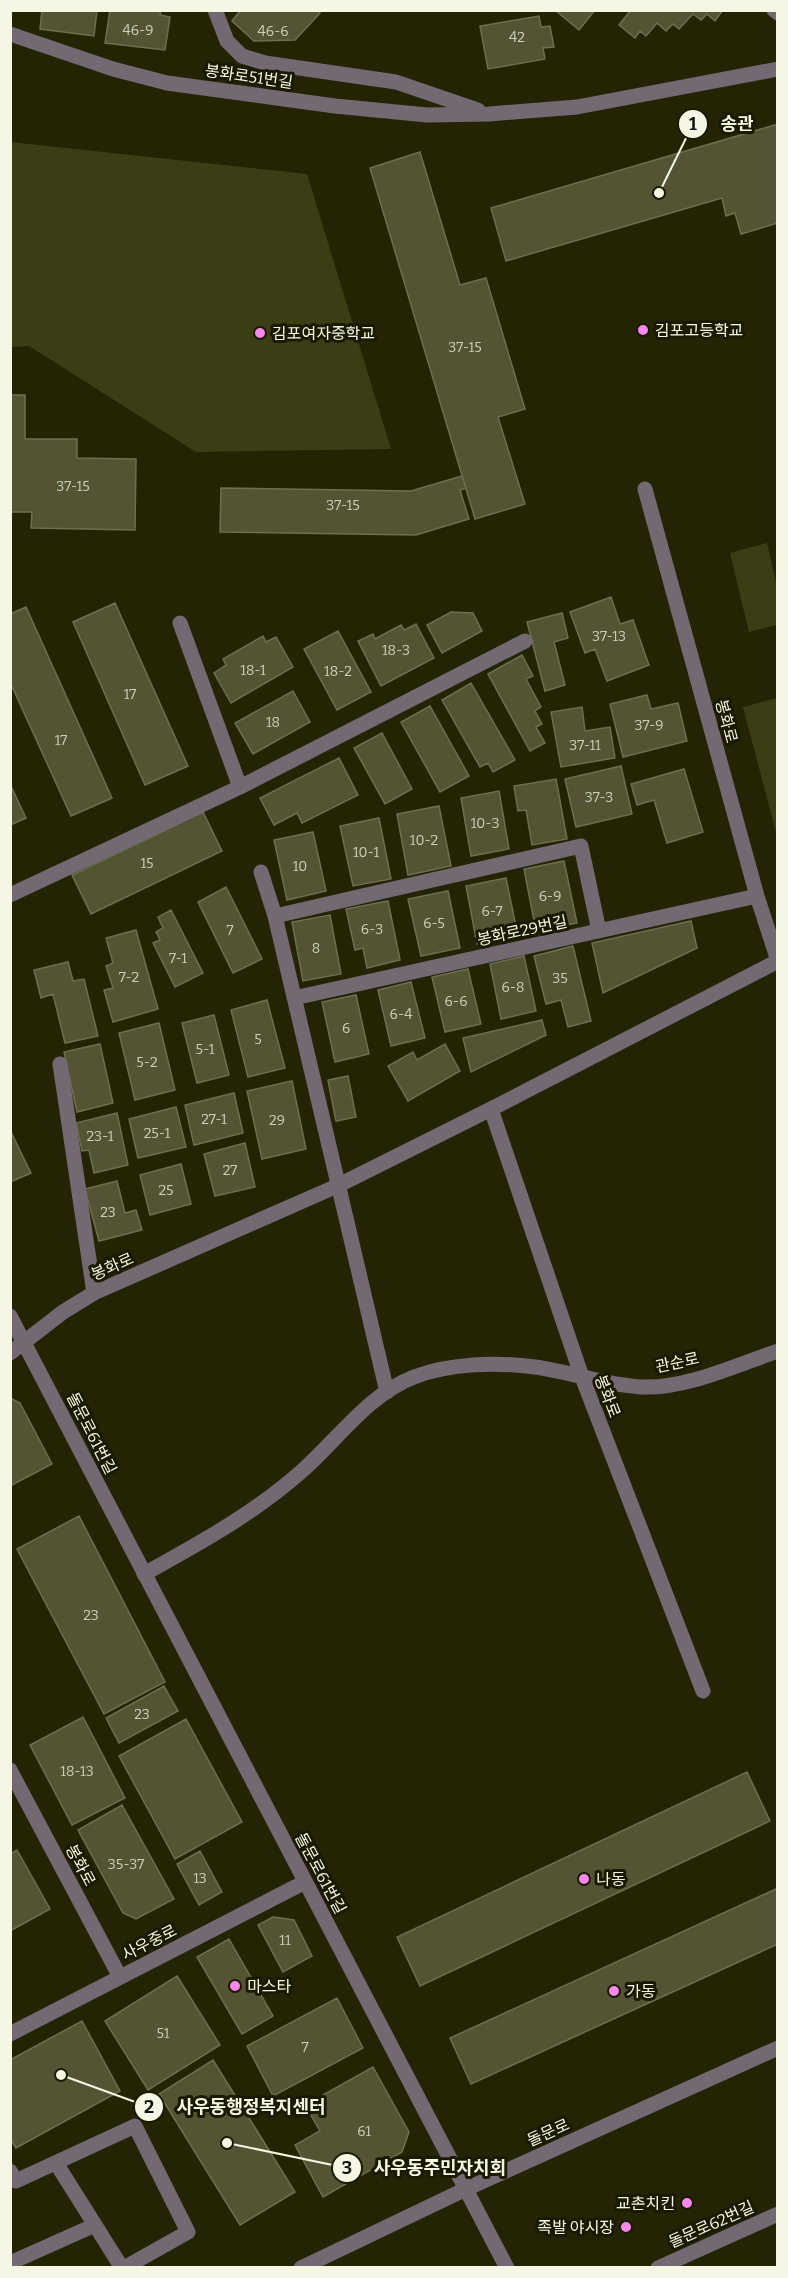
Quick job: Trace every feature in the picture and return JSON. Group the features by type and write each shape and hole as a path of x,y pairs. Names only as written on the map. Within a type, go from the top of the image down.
{"street":[{"name":"봉화로51번길","path":"215,10 227,41 242,56 265,63 396,82 489,114"},
{"name":"봉화로51번길","path":"10,34 113,69 167,83 335,106 428,115 489,114 578,107 777,69"},
{"name":"봉화로","path":"10,1353 63,1312 94,1293 337,1186 777,961 645,489"},
{"path":"180,623 240,787"},
{"path":"10,895 240,787 525,641"},
{"path":"275,916 581,846 599,931"},
{"path":"261,872 275,916 387,1392"},
{"name":"봉화로29번길","path":"294,998 757,896"},
{"path":"60,1064 94,1293"},
{"name":"봉화로","path":"491,1109 582,1377 703,1691"},
{"name":"돌문로61번길","path":"10,1316 466,2189"},
{"name":"관순로","path":"582,1377 644,1387 680,1383 777,1351"},
{"path":"144,1574 250,1512 303,1471 359,1415 387,1392 413,1377 442,1370 485,1365 535,1367 582,1377"},
{"name":"봉화로","path":"10,1770 120,1977"},
{"name":"사우중로","path":"10,2034 305,1882"},
{"name":"돌문로","path":"301,2268 466,2189 777,2048"},
{"path":"10,2171 16,2181 135,2126 188,2232 123,2268 56,2163"},
{"path":"466,2189 507,2268"},
{"name":"돌문로62번길","path":"658,2268 777,2214"},
{"path":"10,2263 95,2225"}],"shaded area":[{"path":"10,142 307,174 391,449 196,452 29,346 11,347"},
{"path":"767,543 777,587 777,625 749,632 730,553"},
{"path":"777,698 778,836 743,707"}],"building":[{"path":"42,10 97,10 94,36 40,29"},
{"path":"110,10 161,10 160,15 170,17 165,50 105,43"},
{"path":"241,10 316,10 320,13 295,40 254,41 232,21"},
{"path":"555,10 595,10 579,30"},
{"path":"631,10 723,10 715,21 707,14 701,20 693,14 679,29 673,24 666,31 657,23 646,36 640,31 635,38 619,25"},
{"path":"539,16 541,27 550,26 554,47 543,48 545,59 488,69 480,26"},
{"path":"778,124 778,223 741,234 735,213 726,216 722,198 506,261 491,208"},
{"name":"김포여자중학교","path":"420,152 460,285 486,278 525,409 498,417 525,504 475,519 370,168"},
{"path":"10,395 25,395 25,439 77,439 77,458 136,459 135,530 31,528 32,512 10,512"},
{"path":"462,476 466,488 460,490 469,519 416,535 220,532 221,488 411,491"},
{"path":"611,597 620,624 633,620 649,665 607,681 595,649 585,653 570,612"},
{"path":"115,603 188,766 145,785 73,622"},
{"path":"26,607 112,798 71,816 10,682 10,614"},
{"path":"451,612 473,613 482,631 442,653 427,625"},
{"path":"562,613 568,638 554,642 565,685 545,691 527,622"},
{"path":"416,624 434,658 381,686 358,641 373,634 375,639 401,625 404,630"},
{"path":"338,631 371,692 337,710 304,649"},
{"path":"263,636 266,642 276,637 293,667 231,703 214,673 226,665 223,659"},
{"path":"522,655 533,676 526,679 541,707 535,711 542,724 536,727 545,743 530,751 488,674"},
{"path":"471,683 515,760 493,772 488,763 480,767 442,700"},
{"path":"293,691 310,722 253,754 235,723"},
{"path":"647,695 651,709 678,703 687,741 623,757 610,704"},
{"path":"430,706 469,776 440,792 401,722"},
{"path":"582,707 585,731 610,727 615,758 561,767 551,712"},
{"path":"382,733 412,789 385,804 354,748"},
{"path":"339,758 358,795 302,823 297,813 274,825 260,798"},
{"path":"621,766 632,814 576,827 565,779"},
{"path":"684,769 703,832 667,843 654,800 637,805 631,784"},
{"path":"556,779 567,839 532,845 526,810 518,811 514,786"},
{"path":"10,784 26,818 10,825"},
{"path":"499,791 509,849 471,856 461,798"},
{"path":"439,806 451,866 408,875 397,814"},
{"path":"203,812 222,851 91,914 72,875"},
{"path":"379,818 391,879 353,886 340,826"},
{"path":"313,832 326,891 287,900 274,840"},
{"path":"564,861 577,923 536,931 524,869"},
{"path":"506,878 518,936 477,944 466,886"},
{"path":"226,887 262,959 233,973 198,902"},
{"path":"448,891 460,948 421,956 408,899"},
{"path":"388,901 400,960 367,968 363,948 355,950 346,909"},
{"path":"171,910 203,973 175,987 153,943 160,940 156,932 163,928 158,917"},
{"path":"330,915 341,974 303,981 292,922"},
{"path":"691,921 697,948 603,993 592,943"},
{"path":"136,930 158,1009 113,1022 104,990 113,988 106,966 113,963 106,938"},
{"path":"573,946 591,1021 568,1027 561,1000 546,1004 534,956"},
{"path":"524,956 536,1011 501,1019 490,964"},
{"path":"68,962 73,981 84,979 98,1036 65,1043 53,994 41,998 34,970"},
{"path":"468,969 481,1024 445,1032 432,977"},
{"path":"411,982 425,1038 391,1046 378,990"},
{"path":"356,995 369,1054 335,1062 322,1002"},
{"path":"267,1000 285,1068 248,1077 231,1010"},
{"path":"214,1015 229,1075 197,1083 182,1023"},
{"path":"542,1020 546,1035 471,1072 463,1038"},
{"path":"159,1023 175,1090 135,1100 119,1033"},
{"path":"100,1044 113,1103 77,1112 64,1052"},
{"path":"445,1044 460,1071 408,1101 388,1066 413,1052 417,1060"},
{"path":"348,1076 356,1117 336,1121 328,1080"},
{"path":"292,1081 306,1149 262,1159 247,1091"},
{"path":"234,1093 243,1133 194,1145 185,1105"},
{"path":"176,1107 186,1147 138,1158 129,1119"},
{"path":"117,1113 128,1165 94,1173 89,1150 82,1151 76,1123"},
{"path":"10,1130 31,1173 10,1182"},
{"path":"245,1143 255,1187 215,1196 204,1154"},
{"path":"181,1164 191,1204 150,1215 140,1175"},
{"path":"117,1181 125,1213 136,1210 142,1230 99,1241 85,1189"},
{"path":"10,1398 20,1403 52,1464 10,1486"},
{"path":"79,1516 165,1682 104,1714 17,1549"},
{"path":"164,1686 178,1711 119,1743 106,1718"},
{"path":"83,1717 125,1798 72,1825 30,1745"},
{"path":"186,1719 242,1822 175,1859 119,1756"},
{"name":"나동","path":"747,1772 770,1821 420,1986 397,1937"},
{"path":"122,1805 174,1899 136,1919 123,1913 78,1830"},
{"path":"17,1850 50,1909 10,1931 10,1854"},
{"path":"200,1851 222,1892 199,1905 177,1864"},
{"name":"가동","path":"778,1888 778,1944 471,2084 450,2038"},
{"path":"273,1917 294,1920 312,1956 283,1972 258,1925"},
{"name":"마스타","path":"229,1939 273,2016 242,2034 197,1957"},
{"path":"177,1976 220,2045 148,2090 105,2021"},
{"path":"337,1998 363,2048 273,2096 247,2046"},
{"path":"82,2021 120,2091 16,2148 10,2138 10,2060"},
{"path":"213,2060 295,2192 240,2225 159,2094"},
{"path":"373,2067 409,2132 402,2152 323,2197 295,2145 320,2131 305,2105"}],"place":[{"name":"송관","path":"659,193"},
{"name":"김포고등학교","path":"643,330"},
{"name":"김포여자중학교","path":"260,333"},
{"name":"나동","path":"584,1879"},
{"name":"마스타","path":"235,1986"},
{"name":"가동","path":"614,1991"},
{"name":"사우동행정복지센터","path":"61,2075"},
{"name":"사우동주민자치회","path":"227,2143"},
{"name":"교촌치킨","path":"687,2203"},
{"name":"족발 야시장","path":"626,2227"}]}
